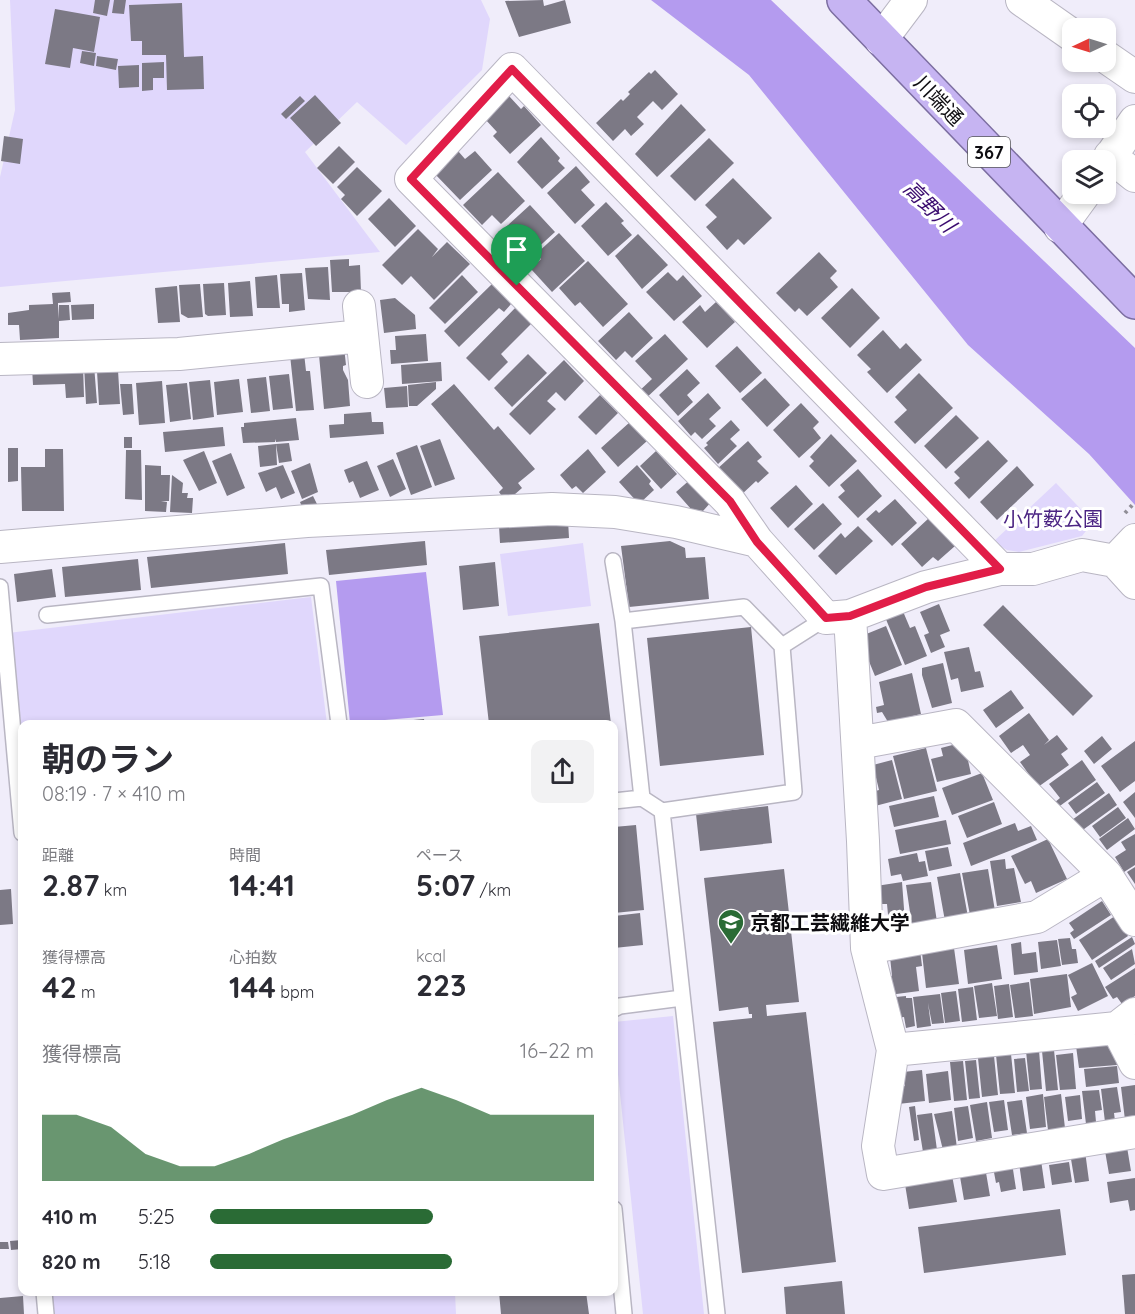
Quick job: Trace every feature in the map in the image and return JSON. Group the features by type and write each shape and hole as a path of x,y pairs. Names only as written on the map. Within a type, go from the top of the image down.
{"highway":[{"name":"川端通","path":"844,0 1060,227 1135,302"}],"street":[{"path":"881,40 911,0"},
{"path":"1022,0 1062,28"},
{"path":"1116,64 1135,77"},
{"path":"1000,569 512,69 411,179 730,501 757,542 838,617 858,743 867,948 893,1050 878,1146 883,1174 1135,1132"},
{"path":"1115,150 1135,121"},
{"path":"1116,165 1135,176"},
{"path":"1060,227 1077,204"},
{"path":"0,359 179,354 361,321 367,382"},
{"path":"0,547 307,521 552,509 615,512 676,522 757,542"},
{"path":"838,617 926,587 1000,569 1034,569 1082,555 1127,559"},
{"path":"858,743 956,725 1106,875 1135,920"},
{"path":"867,948 1037,917 1106,875"},
{"path":"893,1050 1126,1021 1135,1063"}],"lane":[{"path":"613,561 642,798"},
{"path":"47,615 321,586 338,720"},
{"path":"0,588 18,788"},
{"path":"618,801 642,798 662,811 794,792 782,646 744,607 622,621"},
{"path":"782,646 838,617"},
{"path":"662,811 717,1314"},
{"path":"618,1008 682,998"},
{"path":"618,1251 624,1314"},
{"path":"44,1296 45,1314"}],"green space":[{"path":"10,0 481,0 490,19 482,70 406,145 357,102 305,152 380,252 0,287 0,177 15,110"},
{"name":"小竹薮公園","path":"1056,483 1093,522 1082,536 1019,552 1007,550 993,542"},
{"path":"583,543 591,606 508,616 500,554"},
{"path":"311,597 326,720 18,720 18,741 8,633"},
{"path":"673,1016 704,1314 643,1314 618,1074 618,1022"},
{"path":"51,1296 455,1296 456,1314 52,1314"}],"water":[{"name":"高野川","path":"651,0 771,0 1135,348 1135,505 1089,454 968,345 749,75"},
{"path":"426,572 443,715 385,720 350,720 336,581"}],"building":[{"path":"95,0 110,0 107,16 93,13"},
{"path":"114,0 126,0 124,14 112,13"},
{"path":"543,0 544,6 565,0 571,23 519,37 505,1"},
{"path":"182,3 184,57 203,56 204,89 167,90 166,55 142,55 142,41 131,41 129,5"},
{"path":"55,9 100,17 94,52 73,48 70,68 45,64"},
{"path":"82,51 96,53 94,66 80,63"},
{"path":"97,56 118,59 116,70 96,66"},
{"path":"164,62 164,78 153,78 153,90 142,91 142,63"},
{"path":"139,65 139,87 119,88 118,66"},
{"path":"655,70 678,94 662,110 653,101 637,117 644,124 631,136 625,129 613,141 596,123 621,99 623,101 630,94 628,92 649,72 651,74"},
{"path":"315,95 341,123 316,146 290,118"},
{"path":"300,96 305,101 286,119 281,114"},
{"path":"509,96 521,109 524,106 541,125 510,154 493,136 497,132 485,119"},
{"path":"681,104 706,130 657,177 635,154"},
{"path":"4,136 23,139 20,164 1,161"},
{"path":"541,137 560,158 558,161 565,168 542,189 517,162"},
{"path":"709,138 734,163 695,201 670,176"},
{"path":"339,146 355,162 333,184 317,168"},
{"path":"458,151 465,159 475,151 492,170 460,200 434,173"},
{"path":"576,166 590,182 581,190 595,205 575,224 547,193"},
{"path":"357,167 382,191 357,216 341,199 345,195 337,187"},
{"path":"498,172 525,201 501,224 492,215 482,225 463,205"},
{"path":"733,178 772,218 744,245 738,239 727,250 706,227 717,217 705,205"},
{"path":"389,198 416,226 395,247 368,219"},
{"path":"606,202 624,221 621,223 632,235 608,256 581,226"},
{"path":"530,205 555,232 532,253 524,245 515,254 497,235"},
{"path":"418,229 438,249 432,257 447,242 470,264 434,300 411,276 402,285 382,265"},
{"path":"559,233 585,261 552,292 531,269 541,259 536,254"},
{"path":"638,234 668,265 642,289 615,256"},
{"path":"819,252 837,271 830,278 838,287 807,316 799,308 795,312 776,293"},
{"path":"349,259 349,266 360,265 361,292 332,292 330,260"},
{"path":"588,261 628,304 603,327 580,302 575,306 559,288"},
{"path":"328,267 330,300 308,299 305,268"},
{"path":"668,272 677,281 683,275 702,296 674,321 646,292"},
{"path":"302,273 305,310 289,312 289,304 282,304 280,274"},
{"path":"277,275 280,308 257,308 255,277"},
{"path":"462,275 478,292 445,324 429,308"},
{"path":"250,281 253,316 230,317 228,283"},
{"path":"224,283 226,315 208,316 205,314 203,284"},
{"path":"200,284 203,317 188,318 181,314 179,285"},
{"path":"492,284 511,304 504,312 499,308 459,347 444,331"},
{"path":"177,286 180,322 158,323 155,288"},
{"path":"852,288 880,318 850,348 821,318"},
{"path":"70,292 71,302 58,303 58,319 59,305 69,305 70,320 59,321 59,338 20,340 19,325 8,325 8,313 29,310 29,305 53,304 52,293"},
{"path":"395,298 415,315 416,329 384,333 380,300"},
{"path":"716,302 735,322 707,348 682,322 700,305 705,312"},
{"path":"94,304 94,319 72,320 71,305"},
{"path":"518,305 534,321 501,354 508,362 489,381 466,358"},
{"path":"629,312 653,338 632,358 625,351 616,360 598,341"},
{"path":"883,330 900,349 906,343 922,360 887,393 867,372 871,369 857,355"},
{"path":"426,334 428,361 391,364 390,350 396,350 395,336"},
{"path":"665,334 688,359 644,400 637,393 652,379 635,361"},
{"path":"737,346 762,373 740,393 715,366"},
{"path":"344,347 346,365 343,366 343,370 348,380 350,406 324,409 319,355"},
{"path":"304,353 306,371 310,371 314,410 296,411 290,355"},
{"path":"528,354 547,373 512,407 494,388"},
{"path":"564,360 584,381 565,401 556,392 547,401 556,409 530,435 509,414"},
{"path":"441,362 442,381 402,384 401,365"},
{"path":"83,365 84,397 66,398 65,384 33,385 32,367 54,366 55,373"},
{"path":"84,365 94,365 97,403 86,404"},
{"path":"687,369 700,383 687,395 693,402 678,416 659,395"},
{"path":"118,370 120,404 99,405 97,371"},
{"path":"919,373 953,408 915,444 894,422 907,410 895,397"},
{"path":"289,374 293,408 273,410 269,376"},
{"path":"266,377 270,411 251,413 247,379"},
{"path":"765,378 790,405 767,427 741,399"},
{"path":"239,379 243,412 217,415 214,382"},
{"path":"210,380 214,417 193,420 189,382"},
{"path":"162,381 165,423 139,425 136,383"},
{"path":"436,382 436,389 417,406 409,406 408,385"},
{"path":"187,383 191,419 170,422 166,385"},
{"path":"120,384 132,384 134,414 123,415"},
{"path":"454,384 494,430 498,426 535,469 518,483 522,488 506,502 499,492 503,488 431,404"},
{"path":"407,386 408,407 386,408 384,388"},
{"path":"708,393 721,408 709,419 716,426 702,439 695,432 691,436 678,421"},
{"path":"600,395 618,413 596,435 578,417"},
{"path":"801,403 819,422 813,428 821,438 799,458 773,430"},
{"path":"371,412 372,422 383,422 384,434 330,438 329,425 344,424 344,414"},
{"path":"956,415 979,438 946,469 924,446"},
{"path":"296,418 299,440 276,442 276,439 275,442 243,443 241,427 244,427 244,423"},
{"path":"731,420 740,430 730,439 737,446 718,464 704,448 708,445 706,443"},
{"path":"630,422 647,441 618,467 601,448"},
{"path":"223,427 225,446 165,452 163,432"},
{"path":"831,434 857,461 829,487 809,466 814,461 810,457"},
{"path":"124,437 132,437 132,448 124,448"},
{"path":"440,439 455,479 435,486 420,446"},
{"path":"988,440 1008,461 969,499 954,483 960,478 954,472"},
{"path":"748,441 762,457 757,461 769,473 758,483 756,481 740,496 716,470"},
{"path":"289,443 292,461 279,463 276,444"},
{"path":"276,444 277,465 260,467 258,446"},
{"path":"417,445 432,487 411,495 396,453"},
{"path":"8,448 18,448 18,481 8,482"},
{"path":"45,449 63,449 64,511 22,511 21,467 45,467"},
{"path":"588,449 606,472 583,493 576,486 572,489 560,475"},
{"path":"126,450 141,450 142,500 125,499"},
{"path":"204,451 217,483 199,491 183,460"},
{"path":"656,451 677,474 661,489 640,466"},
{"path":"231,453 245,488 227,496 212,461"},
{"path":"393,459 406,489 390,497 377,466"},
{"path":"367,461 379,490 360,498 353,481 349,483 344,470"},
{"path":"310,463 318,492 302,499 291,471"},
{"path":"145,465 161,466 161,475 170,475 169,501 161,501 167,502 166,512 145,511"},
{"path":"283,465 295,493 281,499 276,487 266,492 258,473"},
{"path":"637,465 651,481 649,484 654,490 639,504 619,482"},
{"path":"1017,466 1034,485 997,520 980,502"},
{"path":"858,469 882,496 858,518 838,497 845,491 840,485"},
{"path":"172,475 183,483 182,493 188,493 187,498 193,498 192,513 170,512"},
{"path":"692,478 712,501 703,511 691,509 676,492"},
{"path":"796,485 813,504 788,528 770,508"},
{"path":"313,496 318,506 304,512 300,502"},
{"path":"895,499 917,523 892,546 866,519 876,510 879,513"},
{"path":"823,503 842,524 814,550 794,529"},
{"path":"929,518 955,546 938,561 933,557 922,567 901,544"},
{"path":"568,520 569,538 500,543 499,526"},
{"path":"858,526 873,541 836,575 818,556 841,533 845,538"},
{"path":"425,541 427,565 329,575 326,550"},
{"path":"670,541 685,548 686,558 705,557 709,599 629,607 621,546"},
{"path":"285,543 288,574 151,588 147,557"},
{"path":"138,559 141,590 65,597 62,567"},
{"path":"495,562 499,606 463,610 459,566"},
{"path":"52,569 56,597 17,602 14,574"},
{"path":"939,604 950,631 940,635 945,647 931,653 924,635 929,633 920,612"},
{"path":"1003,605 1093,696 1073,716 983,625"},
{"path":"902,609 910,628 915,626 927,656 905,665 885,617"},
{"path":"599,623 611,720 489,720 479,636"},
{"path":"886,626 902,665 875,676 859,637"},
{"path":"751,627 764,755 660,766 647,638"},
{"path":"969,647 975,672 980,671 984,687 961,692 958,678 951,680 944,652"},
{"path":"943,663 952,703 932,708 922,668"},
{"path":"912,673 921,714 888,722 882,712 877,713 876,707 884,705 879,682"},
{"path":"1011,690 1024,708 996,728 983,710"},
{"path":"1029,713 1049,740 1044,745 1057,735 1068,749 1061,754 1069,765 1038,787 1020,762 1030,755 1023,745 1011,753 999,736"},
{"path":"1102,736 1112,749 1094,764 1084,751"},
{"path":"1135,741 1135,781 1120,792 1101,766"},
{"path":"964,742 971,774 937,782 931,759 943,756 941,748"},
{"path":"926,748 937,791 904,799 893,756"},
{"path":"892,760 902,799 875,806 872,792 879,790 873,765"},
{"path":"1082,760 1096,780 1057,808 1054,803 1060,798 1049,784"},
{"path":"982,773 993,800 952,815 942,788"},
{"path":"1097,782 1105,793 1076,814 1068,803"},
{"path":"1135,792 1135,818 1123,802"},
{"path":"1109,793 1117,805 1080,832 1072,820"},
{"path":"934,796 939,817 894,827 889,806"},
{"path":"994,802 1002,824 967,838 958,816"},
{"path":"768,806 772,843 700,851 696,814"},
{"path":"1118,807 1126,818 1100,837 1092,826"},
{"path":"1128,818 1135,829 1107,850 1099,839"},
{"path":"946,820 951,844 900,854 895,830"},
{"path":"1015,823 1018,831 1031,826 1037,840 971,866 963,843"},
{"path":"636,825 644,910 618,913 618,827"},
{"path":"1135,834 1135,865 1124,872 1115,857 1126,850 1121,842"},
{"path":"1048,839 1067,879 1036,893 1031,881 1025,884 1011,856"},
{"path":"948,847 952,866 929,871 925,851"},
{"path":"917,853 919,862 925,861 928,876 903,881 901,874 891,876 888,859"},
{"path":"1005,859 1006,869 1014,868 1021,902 997,906 990,861"},
{"path":"1135,867 1135,884 1127,872"},
{"path":"784,869 799,1002 766,1005 767,1016 806,1012 836,1262 742,1273 713,1022 752,1018 752,1014 749,1014 748,1007 719,1011 704,878"},
{"path":"988,869 995,911 970,915 962,873"},
{"path":"960,873 968,917 945,921 937,877"},
{"path":"902,882 905,922 889,925 887,904 878,904 876,886"},
{"path":"931,882 937,922 912,926 906,885"},
{"path":"11,889 13,924 0,925 0,890"},
{"path":"1102,901 1111,915 1074,939 1070,933 1074,930 1069,923"},
{"path":"640,913 643,945 618,948 618,916"},
{"path":"1115,916 1128,936 1092,960 1079,940"},
{"path":"1132,937 1135,944 1099,968 1095,961"},
{"path":"1070,938 1072,949 1076,949 1078,963 1062,965 1058,939"},
{"path":"1057,940 1061,966 1041,969 1038,942"},
{"path":"1021,942 1022,954 1036,952 1038,972 1014,975 1011,944"},
{"path":"997,945 1002,979 968,984 964,950"},
{"path":"954,948 959,984 926,988 922,953"},
{"path":"1132,949 1135,964 1111,980 1103,968"},
{"path":"920,950 922,966 916,967 919,991 889,995 886,977 892,976 890,957"},
{"path":"1092,963 1108,996 1078,1011 1071,997 1077,994 1068,975"},
{"path":"1135,968 1135,996 1122,1004 1117,997 1113,999 1105,987"},
{"path":"1067,974 1071,1007 1034,1014 1030,979"},
{"path":"1029,982 1033,1016 1015,1018 1010,985"},
{"path":"992,983 997,1016 979,1018 974,986"},
{"path":"1009,984 1013,1017 998,1019 994,986"},
{"path":"973,987 977,1020 962,1022 958,989"},
{"path":"956,991 960,1021 945,1023 941,993"},
{"path":"940,994 944,1023 932,1024 928,1003 931,1026 917,1028 913,997"},
{"path":"906,996 906,998 912,998 915,1026 906,1028 904,1017 898,1018 896,997"},
{"path":"1108,1043 1109,1049 1115,1049 1117,1065 1079,1068 1076,1046"},
{"path":"1039,1050 1042,1089 1030,1090 1026,1051"},
{"path":"1054,1050 1058,1090 1046,1091 1042,1051"},
{"path":"1073,1053 1076,1089 1060,1090 1056,1055"},
{"path":"1011,1054 1015,1093 1000,1094 996,1055"},
{"path":"994,1056 998,1095 982,1097 978,1058"},
{"path":"1025,1058 1029,1091 1017,1092 1014,1059"},
{"path":"976,1060 980,1098 969,1099 965,1061"},
{"path":"963,1061 967,1100 954,1101 950,1062"},
{"path":"1117,1066 1119,1083 1086,1087 1084,1069"},
{"path":"922,1070 925,1101 898,1104 897,1087 905,1086 903,1072"},
{"path":"948,1071 951,1100 929,1103 926,1074"},
{"path":"1135,1085 1135,1119 1125,1120 1121,1087"},
{"path":"1117,1087 1121,1112 1114,1113 1115,1121 1105,1122 1101,1089"},
{"path":"1099,1090 1102,1110 1095,1111 1096,1122 1086,1124 1082,1091"},
{"path":"1043,1094 1046,1127 1030,1129 1026,1097"},
{"path":"1061,1094 1065,1128 1048,1130 1044,1097"},
{"path":"1080,1095 1082,1119 1068,1121 1065,1097"},
{"path":"1004,1100 1008,1130 994,1132 989,1102"},
{"path":"1022,1100 1027,1133 1012,1135 1007,1102"},
{"path":"987,1102 992,1138 976,1141 970,1105"},
{"path":"915,1106 919,1140 914,1141 909,1107"},
{"path":"968,1106 973,1138 958,1141 954,1108"},
{"path":"952,1111 957,1148 943,1150 934,1114"},
{"path":"932,1113 937,1150 923,1152 917,1115"},
{"path":"1127,1147 1131,1171 1109,1174 1105,1151"},
{"path":"1085,1151 1089,1181 1075,1183 1070,1153"},
{"path":"1041,1160 1045,1188 1023,1191 1019,1163"},
{"path":"984,1161 990,1196 964,1200 958,1165"},
{"path":"1069,1162 1072,1182 1052,1185 1049,1165"},
{"path":"1012,1163 1016,1189 1001,1192 999,1182 996,1183 993,1167"},
{"path":"951,1170 957,1202 909,1209 904,1178"},
{"path":"1135,1178 1135,1210 1130,1211 1128,1200 1110,1203 1107,1182"},
{"path":"1060,1209 1066,1255 924,1273 918,1227"},
{"path":"18,1240 18,1249 11,1250 10,1241"},
{"path":"0,1242 8,1242 9,1249 0,1249"},
{"path":"1135,1274 1135,1314 1125,1314 1122,1275"},
{"path":"842,1281 845,1314 786,1314 784,1287"},
{"path":"23,1296 24,1314 0,1314 0,1298"},
{"path":"499,1296 587,1296 589,1314 501,1314"}],"place":[{"name":"京都工芸繊維大学","path":"731,945"}],"route":[{"path":"512,69 1000,569 926,587 850,616 826,618 757,542 730,501 517,286 411,179 512,69"}]}
